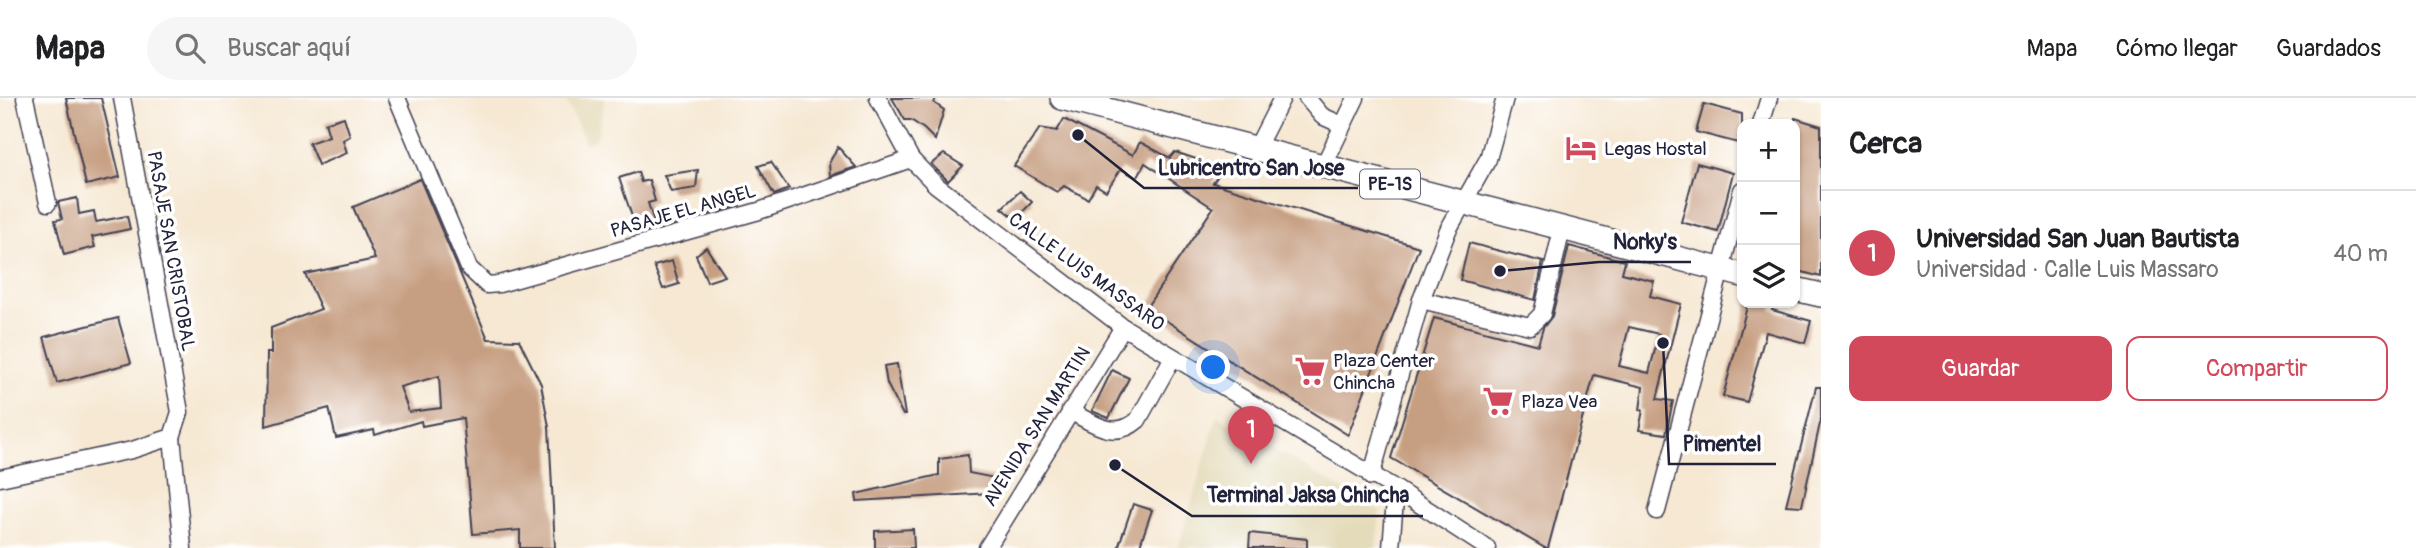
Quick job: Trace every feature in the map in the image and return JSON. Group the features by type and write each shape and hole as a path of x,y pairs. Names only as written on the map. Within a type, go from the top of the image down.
{"highway":[{"name":"PE-1S","path":"1062,98 1737,274"},
{"path":"1800,290 1821,295"}],"street":[{"path":"25,98 48,203"},
{"name":"PASAJE SAN CRISTOBAL","path":"122,98 180,412 172,437"},
{"name":"PASAJE EL ANGEL","path":"397,98 469,268 487,285 499,284 759,211 911,159"},
{"name":"CALLE LUIS MASSARO","path":"878,98 911,159 936,185 1123,327 1371,477 1396,489 1487,548"},
{"path":"1256,149 1282,98"},
{"path":"1307,98 1322,116 1342,125"},
{"path":"1323,167 1356,98"},
{"path":"1371,477 1421,300 1448,230 1488,159 1505,98"},
{"path":"1763,119 1769,98"},
{"path":"1657,511 1737,207"},
{"path":"1421,300 1530,326 1542,314 1562,229"},
{"name":"AVENIDA SAN MARTIN","path":"986,548 1123,327"},
{"path":"1070,411 1107,431 1129,428 1138,420 1173,357"},
{"path":"3,476 132,450 172,437 183,548"},
{"path":"1392,548 1396,489"}],"shaded area":[{"path":"565,98 605,98 597,139 586,144"},
{"path":"1217,416 1380,511 1376,548 1178,548"}],"building":[{"path":"66,98 101,98 120,177 86,185"},
{"path":"892,98 936,98 934,103 944,110 935,140 911,120 905,120"},
{"path":"1704,104 1742,114 1742,119 1737,119 1737,143 1696,132"},
{"path":"344,117 350,136 343,140 347,153 318,165 309,143 329,136 325,123"},
{"name":"Plaza Center Chincha","path":"1064,119 1133,155 1140,142 1170,158 1175,152 1223,168 1213,183 1419,247 1348,435 1146,308 1213,208 1145,163 1137,178 1121,169 1106,191 1096,185 1088,199 1064,186 1057,192 1014,166 1040,128 1057,131"},
{"path":"1800,120 1821,126 1821,277 1800,271"},
{"path":"838,147 856,167 830,176 829,163"},
{"path":"944,154 963,166 948,181 931,164"},
{"path":"771,162 789,189 774,195 758,166"},
{"path":"1697,163 1733,173 1718,232 1681,222"},
{"path":"698,170 696,188 671,192 664,175"},
{"path":"638,172 641,182 649,180 655,201 648,203 656,229 638,234 619,178"},
{"path":"420,179 488,339 519,340 541,384 549,427 555,548 520,548 520,530 473,534 463,418 422,426 421,421 375,435 374,430 336,438 329,408 266,426 267,353 271,353 271,328 321,309 305,274 375,259 353,207","holes":["439,376 441,408 409,412 400,387"]},
{"path":"1020,191 1032,202 1016,219 1002,208"},
{"path":"733,192 738,206 709,214 704,200"},
{"path":"77,198 79,214 94,211 96,222 127,216 130,229 92,237 95,247 64,255 55,220 62,219 58,202"},
{"path":"1469,243 1543,262 1535,300 1460,280"},
{"name":"Plaza Vea","path":"1569,246 1625,261 1622,273 1654,281 1650,296 1681,304 1657,399 1673,401 1666,434 1639,430 1643,410 1640,410 1643,387 1594,375 1548,548 1545,548 1391,458 1434,318 1538,345 1543,328 1552,316","holes":["1629,327 1659,334 1649,373 1619,366"]},
{"path":"706,247 725,276 707,282 696,255"},
{"path":"672,261 679,284 663,289 654,266"},
{"path":"1747,308 1773,308 1811,321 1805,343 1766,332 1747,402 1723,396"},
{"path":"118,318 131,363 57,383 44,337"},
{"path":"897,364 905,415 887,384 884,366"},
{"path":"1112,370 1129,378 1109,418 1092,411"},
{"path":"1816,387 1821,387 1821,419 1802,506 1786,505"},
{"path":"968,455 969,473 1005,480 991,493 857,501 856,494 939,475 939,459"},
{"path":"1133,504 1152,510 1139,548 1118,548"},
{"path":"913,529 914,548 875,548 875,531"},
{"path":"1250,533 1307,539 1307,548 1249,548"}],"place":[{"name":"Lubricentro San Jose","path":"1078,135"},
{"name":"Legas Hostal","path":"1581,148"},
{"name":"Norky's","path":"1500,271"},
{"name":"Pimentel","path":"1663,343"},
{"name":"Plaza Center Chincha","path":"1310,371"},
{"name":"Plaza Vea","path":"1498,401"},
{"name":"Universidad San Juan Bautista","path":"1251,464"},
{"name":"Terminal Jaksa Chincha","path":"1115,465"}]}
